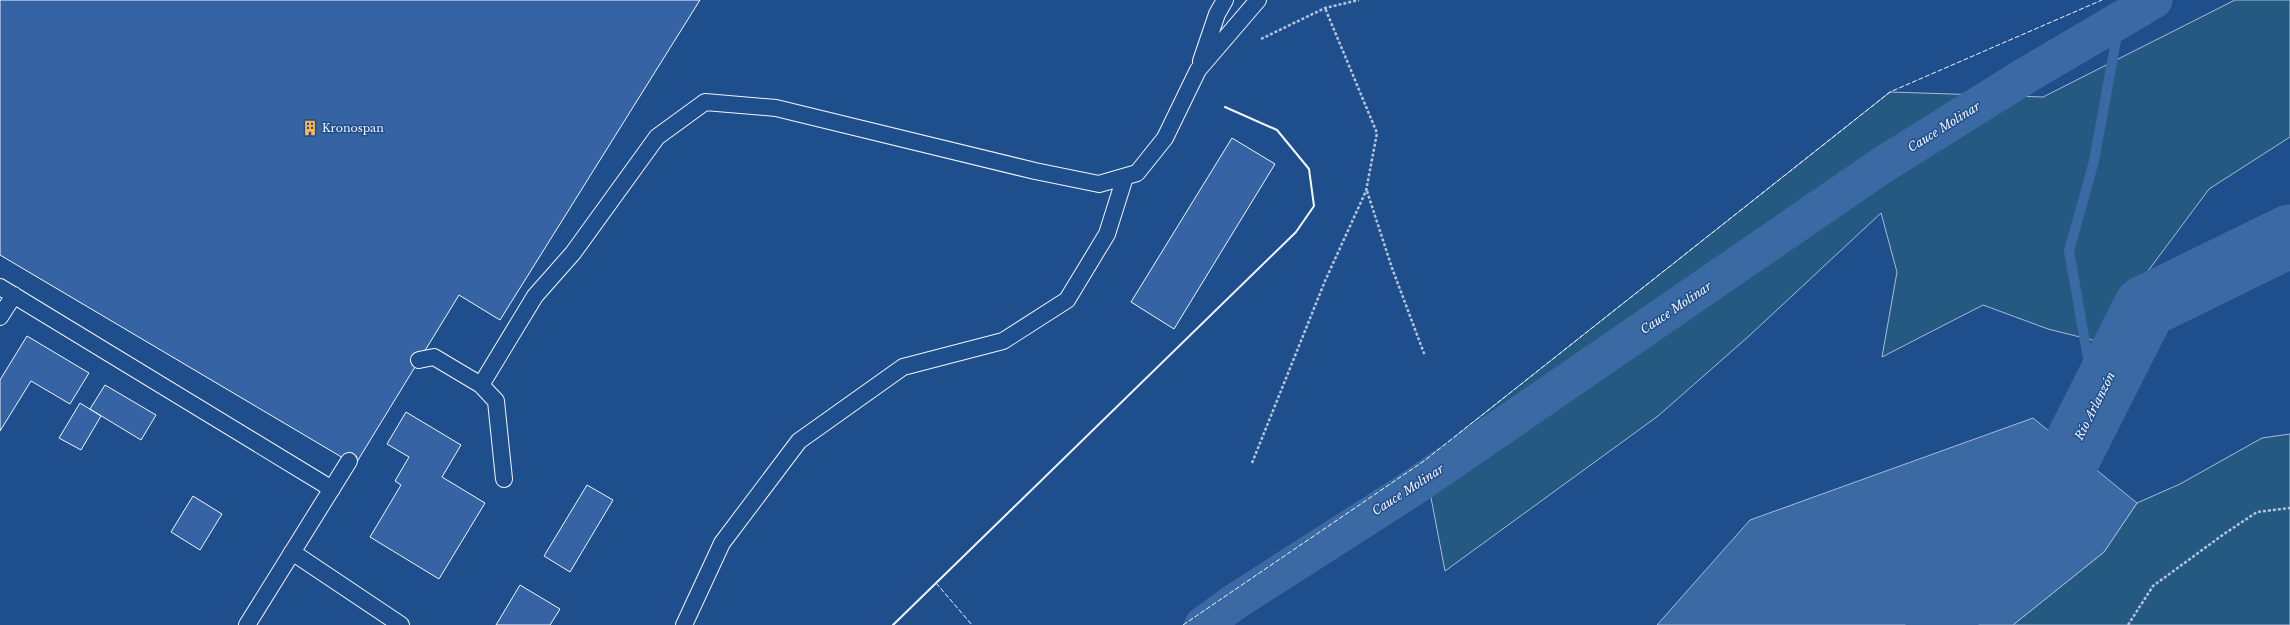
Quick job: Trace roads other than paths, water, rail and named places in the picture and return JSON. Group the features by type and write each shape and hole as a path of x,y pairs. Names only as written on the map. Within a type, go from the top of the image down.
{"lane":[{"path":"481,385 536,296 573,253 657,137 704,102 776,108 1035,171 1100,184 1137,173 1165,138 1198,70 1217,14 1225,0"},
{"path":"1198,70 1258,0"},
{"path":"684,625 722,543 799,441 904,367 1003,341 1067,300 1107,234 1125,177"},
{"path":"0,317 7,291 332,489"},
{"path":"419,360 434,357 481,385 496,401 504,479"},
{"path":"247,625 349,461"},
{"path":"292,552 401,625"}],"waterway":[{"path":"2096,404 2069,251 2094,161 2117,35 2131,0"},
{"name":"Cauce Molinar","path":"1203,625 1236,601 1414,487 1881,166 2025,76 2154,0"},
{"name":"Río Arlanzón","path":"1937,625 2056,483 2145,307 2290,236"}],"place":[{"name":"Kronospan","path":"310,128"}]}
